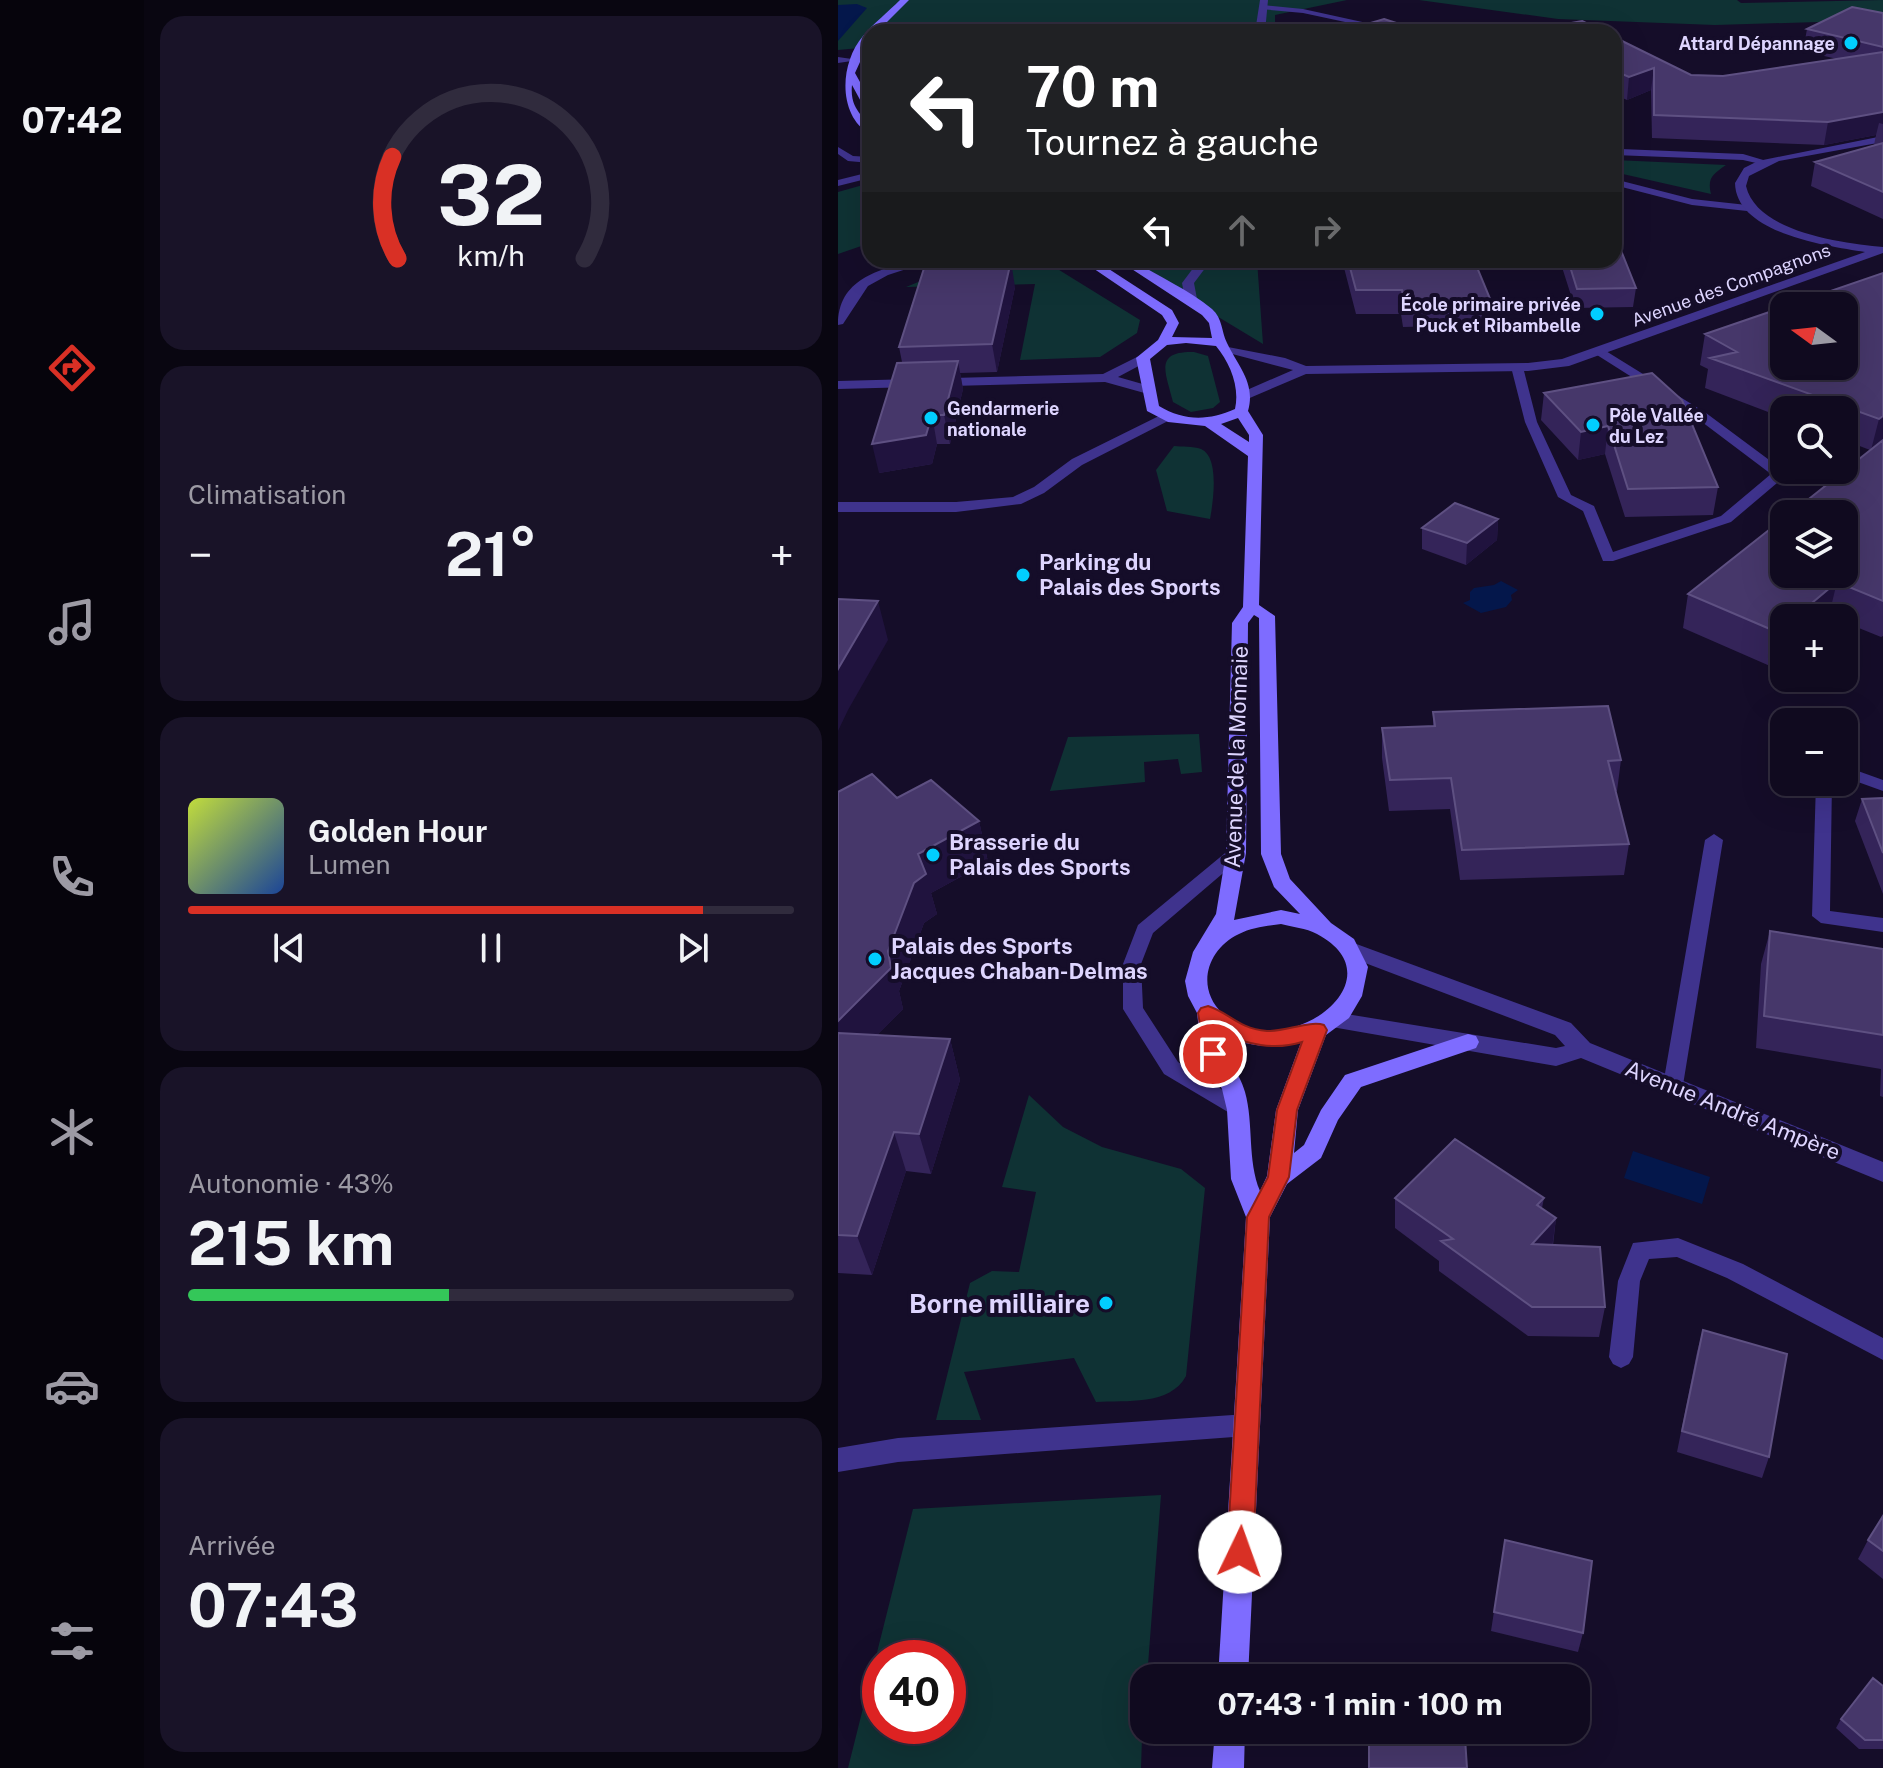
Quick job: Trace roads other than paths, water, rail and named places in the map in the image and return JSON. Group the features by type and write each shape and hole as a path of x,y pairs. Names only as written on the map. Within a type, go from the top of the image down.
{"street":[{"path":"880,24 905,0"},
{"path":"1261,24 1264,4"},
{"path":"862,48 843,91 850,111 862,123"},
{"path":"850,72 862,94"},
{"path":"1882,250 1827,242 1770,224 1747,208 1739,187 1742,177 1765,162 1883,139"},
{"name":"Avenue des Compagnons","path":"1224,347 1285,362 1304,370 1517,367 1564,363 1882,250"},
{"path":"838,321 863,280 902,268"},
{"path":"1100,268 1159,305 1173,323 1163,342 1143,358 1106,378"},
{"path":"1137,268 1191,299 1215,322 1243,403 1209,423"},
{"path":"1130,286 1190,268"},
{"path":"1191,299 1188,283 1203,268"},
{"path":"1163,342 1186,339 1224,347"},
{"path":"1143,358 1152,408 1165,417 1209,423 1255,454"},
{"name":"Avenue des Compagnons","path":"1243,403 1304,370"},
{"path":"838,385 1106,378 1148,390"},
{"name":"Avenue de la Monnaie","path":"1203,952 1226,915 1236,853 1240,623 1251,607 1255,454 1255,431 1243,403"},
{"path":"838,507 956,507 1016,501 1039,490 1077,462 1165,417"},
{"name":"Avenue de la Monnaie","path":"1251,607 1267,616 1271,854 1281,882 1325,927"},
{"path":"1257,919 1304,920 1325,927 1340,937 1351,950 1358,967 1358,986 1349,1005 1325,1025 1293,1037 1269,1039 1245,1035 1224,1026 1208,1013 1196,994 1194,973 1203,952 1235,926 1257,919"},
{"name":"Avenue André Ampère","path":"1351,950 1563,1029 1582,1049 1883,1172"},
{"path":"1208,1013 1213,1054 1233,1088 1238,1110 1243,1179 1258,1217 1234,1664"},
{"path":"1258,1217 1279,1177 1287,1110 1325,1025"},
{"path":"1325,1025 1468,1042 1556,1057 1582,1049"},
{"path":"1279,1177 1313,1151 1329,1116 1353,1081 1468,1042"},
{"path":"1228,1768 1229,1744"}],"lane":[{"path":"1264,4 1366,24"},
{"path":"838,60 855,60"},
{"path":"838,150 851,159 862,160"},
{"path":"1622,152 1743,157 1765,162"},
{"path":"838,177 862,170"},
{"path":"838,183 862,177"},
{"path":"1622,184 1692,202 1747,208"},
{"path":"1517,367 1531,422 1565,497 1589,509 1608,558 1726,519 1779,474 1702,416 1601,352"},
{"path":"1858,776 1883,786"},
{"path":"1824,796 1821,916 1883,925"},
{"path":"1673,1085 1714,840"},
{"path":"1236,853 1145,930 1132,964 1133,1009 1171,1068 1238,1110"},
{"path":"1621,1357 1629,1281 1641,1250 1678,1247 1735,1271 1883,1350"},
{"path":"838,1460 898,1450 1247,1425"}],"place":[{"name":"Attard Dépannage","path":"1851,43"},
{"name":"École primaire privée Puck et Ribambelle","path":"1597,314"},
{"name":"Gendarmerie nationale","path":"931,418"},
{"name":"Pôle Vallée du Lez","path":"1593,425"},
{"name":"Parking du Palais des Sports","path":"1023,575"},
{"name":"Brasserie du Palais des Sports","path":"933,855"},
{"name":"Palais des Sports Jacques Chaban-Delmas","path":"875,959"},
{"name":"Borne milliaire","path":"1106,1303"}]}
